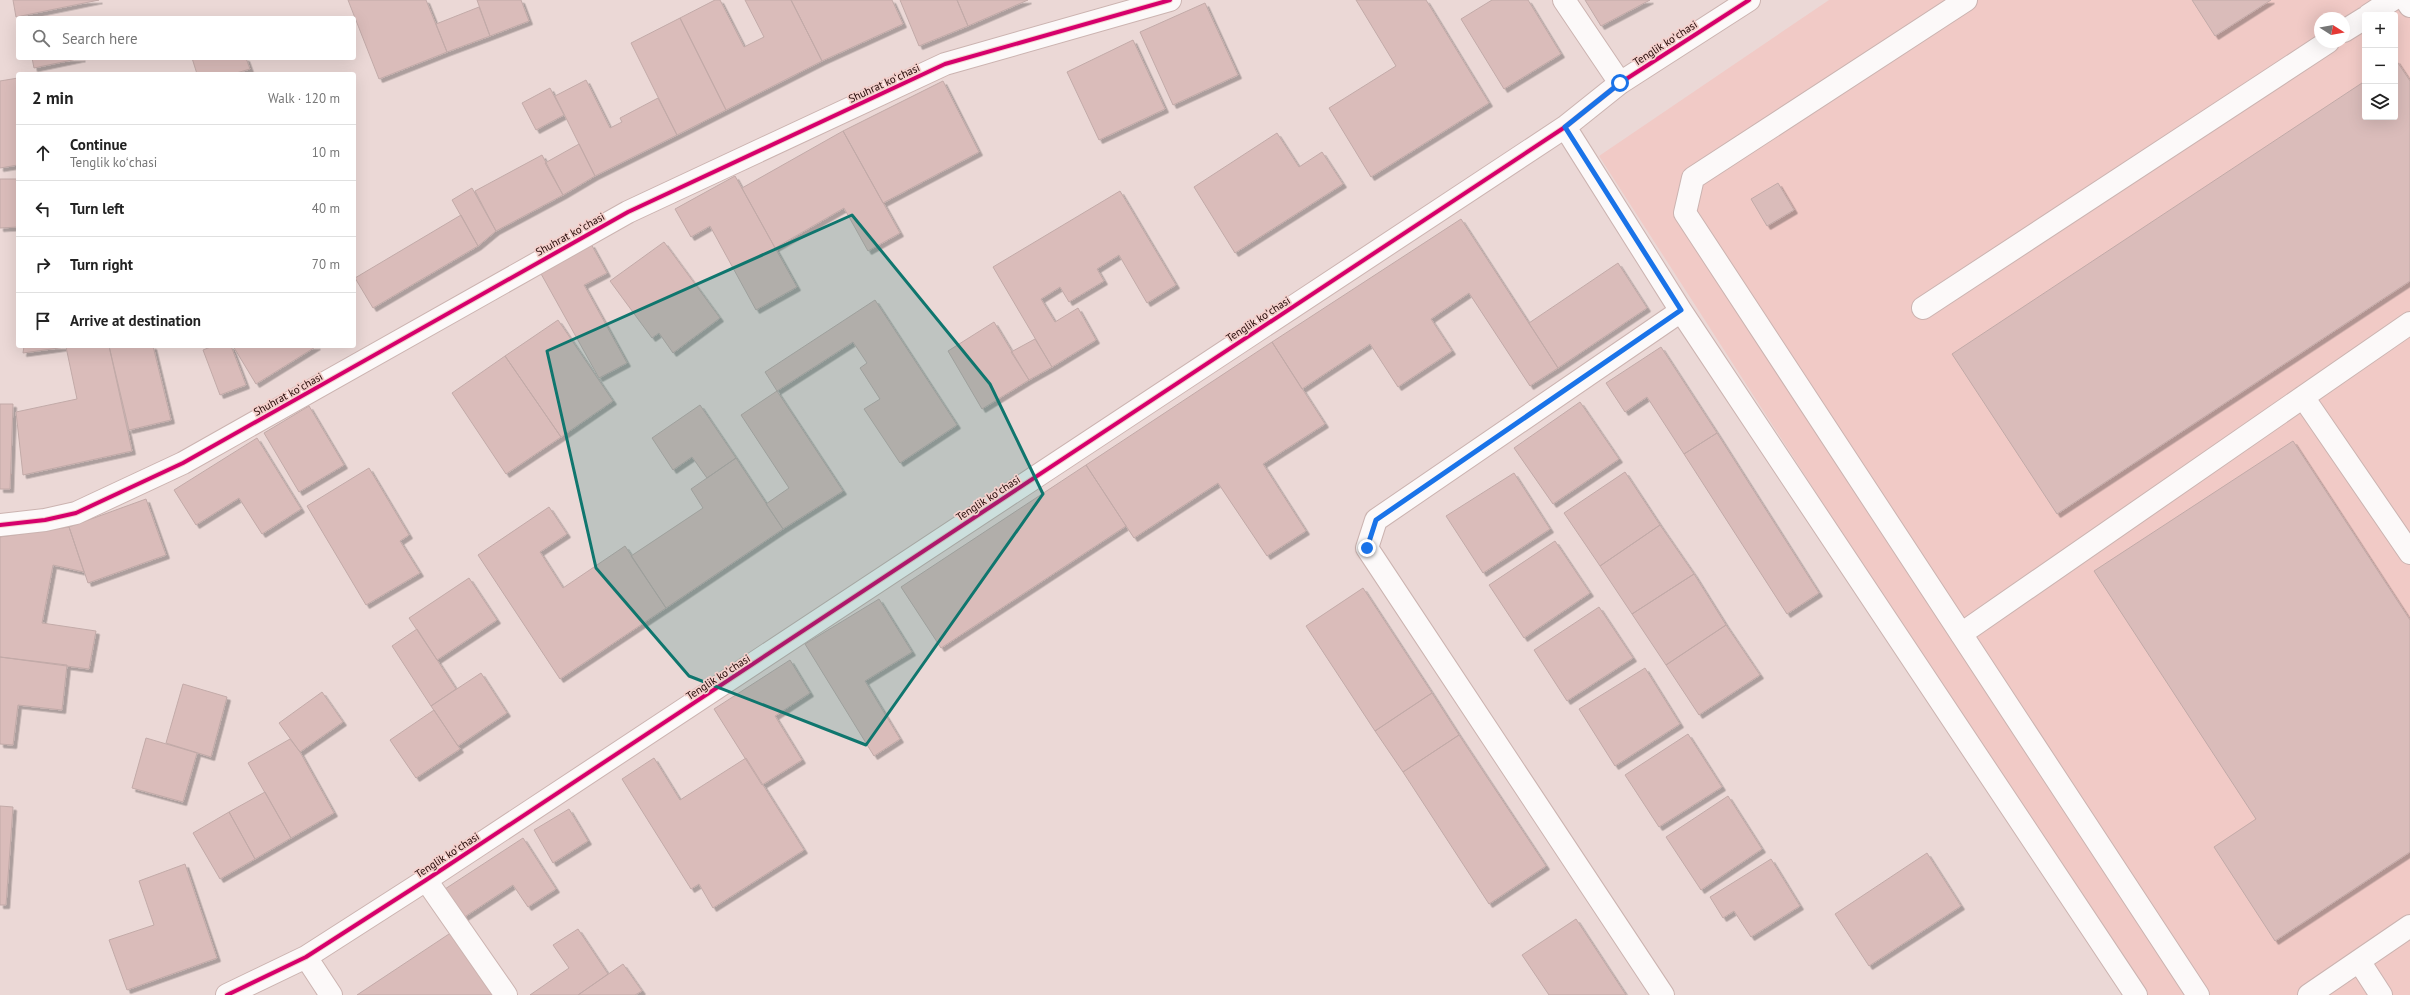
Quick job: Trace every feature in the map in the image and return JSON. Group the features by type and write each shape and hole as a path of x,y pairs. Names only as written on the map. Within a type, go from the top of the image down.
{"street":[{"name":"Shuhrat koʻchasi","path":"0,525 45,520 76,513 183,463 628,212 945,64 1170,0"},
{"path":"1564,0 1620,83"},
{"name":"Tenglik koʻchasi","path":"227,995 306,957 426,880 1565,127 1620,83 1749,0"},
{"path":"1966,0 1693,178 1685,213 2198,995"},
{"path":"2374,12 2392,0"},
{"path":"2406,0 2410,6"},
{"path":"2350,27 2362,20"},
{"path":"1923,308 2319,48"},
{"path":"1565,127 1681,310 2136,995"},
{"path":"1663,995 1367,548 1376,520 1681,310"},
{"path":"1961,634 2410,323"},
{"path":"2303,396 2410,553"},
{"path":"426,880 506,995"},
{"path":"2309,995 2410,926"},
{"path":"306,957 331,995"},
{"path":"2359,961 2381,995"}],"highlighted area":[{"path":"852,215 990,384 1043,494 866,745 689,676 596,568 547,351"}],"shaded area":[{"path":"1829,0 2410,0 2410,995 2140,995 1599,156"}],"building":[{"path":"13,0 99,0 16,16"},
{"path":"348,0 426,0 447,52 379,79 356,20 356,16 354,16"},
{"path":"477,0 521,0 529,21 490,36"},
{"path":"715,0 720,0 744,47 764,37 745,0 791,0 822,61 726,110 680,18"},
{"path":"791,0 892,0 903,24 822,61"},
{"path":"900,0 957,0 968,26 919,46"},
{"path":"957,0 1028,0 968,26"},
{"path":"1356,0 1426,0 1489,103 1371,177 1329,108 1396,66"},
{"path":"1492,0 1528,0 1561,54 1504,89 1461,19"},
{"path":"1585,0 1650,0 1601,26"},
{"path":"2192,0 2271,0 2215,36"},
{"path":"1205,3 1238,75 1173,105 1140,32"},
{"path":"479,7 490,36 447,52 436,24"},
{"path":"680,18 726,110 677,135 631,43"},
{"path":"1133,40 1165,109 1099,140 1067,72"},
{"path":"32,60 72,60 34,68"},
{"path":"193,60 247,60 250,69 240,72 196,72"},
{"path":"2398,63 2410,81 2410,281 2057,514 1952,354 2362,83 2362,120 2398,120"},
{"path":"16,78 16,165 0,168 0,81"},
{"path":"586,80 610,128 622,122 620,118 658,98 677,135 595,176 555,96"},
{"path":"943,81 979,152 883,203 843,131"},
{"path":"550,88 564,115 536,130 522,103"},
{"path":"843,131 900,233 868,251 844,208 775,248 742,188"},
{"path":"1277,133 1299,167 1322,152 1343,184 1235,253 1194,187"},
{"path":"579,144 595,176 563,195 545,163"},
{"path":"542,155 563,195 496,231 475,191"},
{"path":"735,176 797,287 756,310 710,226 691,237 675,209"},
{"path":"0,179 16,179 16,227 0,228"},
{"path":"1778,183 1794,210 1767,226 1751,199"},
{"path":"472,188 496,231 478,246 452,200"},
{"path":"1120,191 1176,285 1147,303 1119,255 1097,269 1104,281 1069,302 1060,287 1041,299 1055,322 1078,308 1096,340 1052,367 993,267"},
{"path":"461,215 478,246 373,308 356,277"},
{"path":"1461,219 1558,368 1530,386 1469,293 1431,319 1452,351 1398,387 1370,344 1302,389 1272,342"},
{"path":"664,242 720,318 673,353 659,333 652,338 610,281"},
{"path":"591,244 607,273 584,285 627,363 599,378 540,272"},
{"path":"1618,263 1647,308 1558,368 1529,323"},
{"path":"875,300 957,425 900,463 864,409 880,399 860,368 867,363 853,342 777,391 765,372"},
{"path":"558,320 613,401 561,437 505,356"},
{"path":"994,322 1029,380 982,409 948,351"},
{"path":"1035,339 1052,367 1029,380 1011,352"},
{"path":"1272,342 1325,424 1263,464 1306,531 1267,556 1218,483 1134,538 1086,465"},
{"path":"1661,347 1717,433 1684,454 1647,397 1625,412 1606,383"},
{"path":"24,348 59,348 23,353"},
{"path":"66,348 109,348 132,451 23,475 16,412 77,399"},
{"path":"109,348 153,348 171,420 129,430"},
{"path":"208,348 232,348 246,385 220,395 203,350"},
{"path":"234,348 314,348 256,384"},
{"path":"505,356 561,437 506,474 452,393"},
{"path":"777,391 843,491 783,529 766,504 789,488 741,415"},
{"path":"1580,402 1619,459 1553,504 1514,448"},
{"path":"0,404 13,404 10,489 0,489"},
{"path":"700,405 736,458 707,478 692,457 673,470 652,438"},
{"path":"309,406 344,465 299,492 264,433"},
{"path":"1717,433 1819,593 1787,614 1684,454"},
{"path":"257,438 301,509 262,534 239,498 196,525 174,490"},
{"path":"2293,441 2410,620 2410,852 2275,941 2214,847 2256,819 2094,571"},
{"path":"736,458 783,529 666,608 631,556 703,508 691,489"},
{"path":"1086,465 1126,526 941,648 901,587"},
{"path":"369,468 409,535 400,541 420,573 366,605 307,506"},
{"path":"1625,472 1660,525 1600,566 1564,513"},
{"path":"1514,473 1550,529 1483,573 1446,516"},
{"path":"146,499 166,555 88,583 69,527"},
{"path":"549,507 567,534 540,552 563,588 625,546 666,608 560,679 478,555"},
{"path":"1660,525 1694,574 1632,614 1600,566"},
{"path":"69,527 84,572 53,565 42,623 96,631 89,669 0,657 0,537"},
{"path":"1555,541 1590,593 1524,638 1489,585"},
{"path":"1694,574 1726,625 1666,665 1632,614"},
{"path":"469,578 497,620 437,660 409,618"},
{"path":"1363,588 1432,693 1375,731 1306,626"},
{"path":"879,599 912,652 865,681 900,739 874,756 805,644"},
{"path":"1599,607 1633,658 1567,701 1534,650"},
{"path":"1726,625 1760,675 1699,715 1666,665"},
{"path":"417,629 456,689 431,706 392,646"},
{"path":"0,657 67,665 62,710 18,705 13,745 0,744"},
{"path":"790,660 810,693 775,716 802,760 762,785 714,709"},
{"path":"1645,668 1680,724 1615,766 1579,709"},
{"path":"481,673 507,713 458,746 431,706"},
{"path":"183,684 227,697 211,757 166,743"},
{"path":"322,692 343,722 300,752 279,723"},
{"path":"1432,693 1459,735 1403,772 1375,731"},
{"path":"434,710 460,749 416,778 390,740"},
{"path":"1688,734 1722,787 1659,827 1625,775"},
{"path":"1459,735 1546,866 1489,904 1403,772"},
{"path":"146,738 197,753 183,802 132,788"},
{"path":"290,739 300,752 334,813 291,838 248,763"},
{"path":"654,758 680,800 746,758 804,850 713,908 699,884 691,889 622,779"},
{"path":"265,792 291,838 255,859 229,812"},
{"path":"1728,796 1762,849 1701,890 1666,837"},
{"path":"0,806 13,807 6,905 0,905"},
{"path":"569,809 588,841 553,863 534,830"},
{"path":"229,812 255,859 220,879 193,833"},
{"path":"523,838 556,889 528,907 513,885 463,918 445,889"},
{"path":"1927,853 1961,906 1869,966 1835,914"},
{"path":"1771,859 1800,906 1751,937 1734,911 1723,918 1710,897"},
{"path":"185,864 217,958 127,990 109,940 154,925 139,881"},
{"path":"1576,919 1626,995 1549,995 1522,955"},
{"path":"578,929 608,974 578,995 530,995 569,968 553,945"},
{"path":"452,932 495,995 357,995"},
{"path":"623,964 642,991 635,995 578,995"}],"cycle path":[{"path":"0,525 45,520 76,513 183,463 628,212 945,64 1170,0"},
{"path":"227,995 306,957 426,880 1565,127 1620,83 1749,0"}],"route":[{"path":"1367,548 1376,520 1681,310 1565,127 1620,83"}]}
